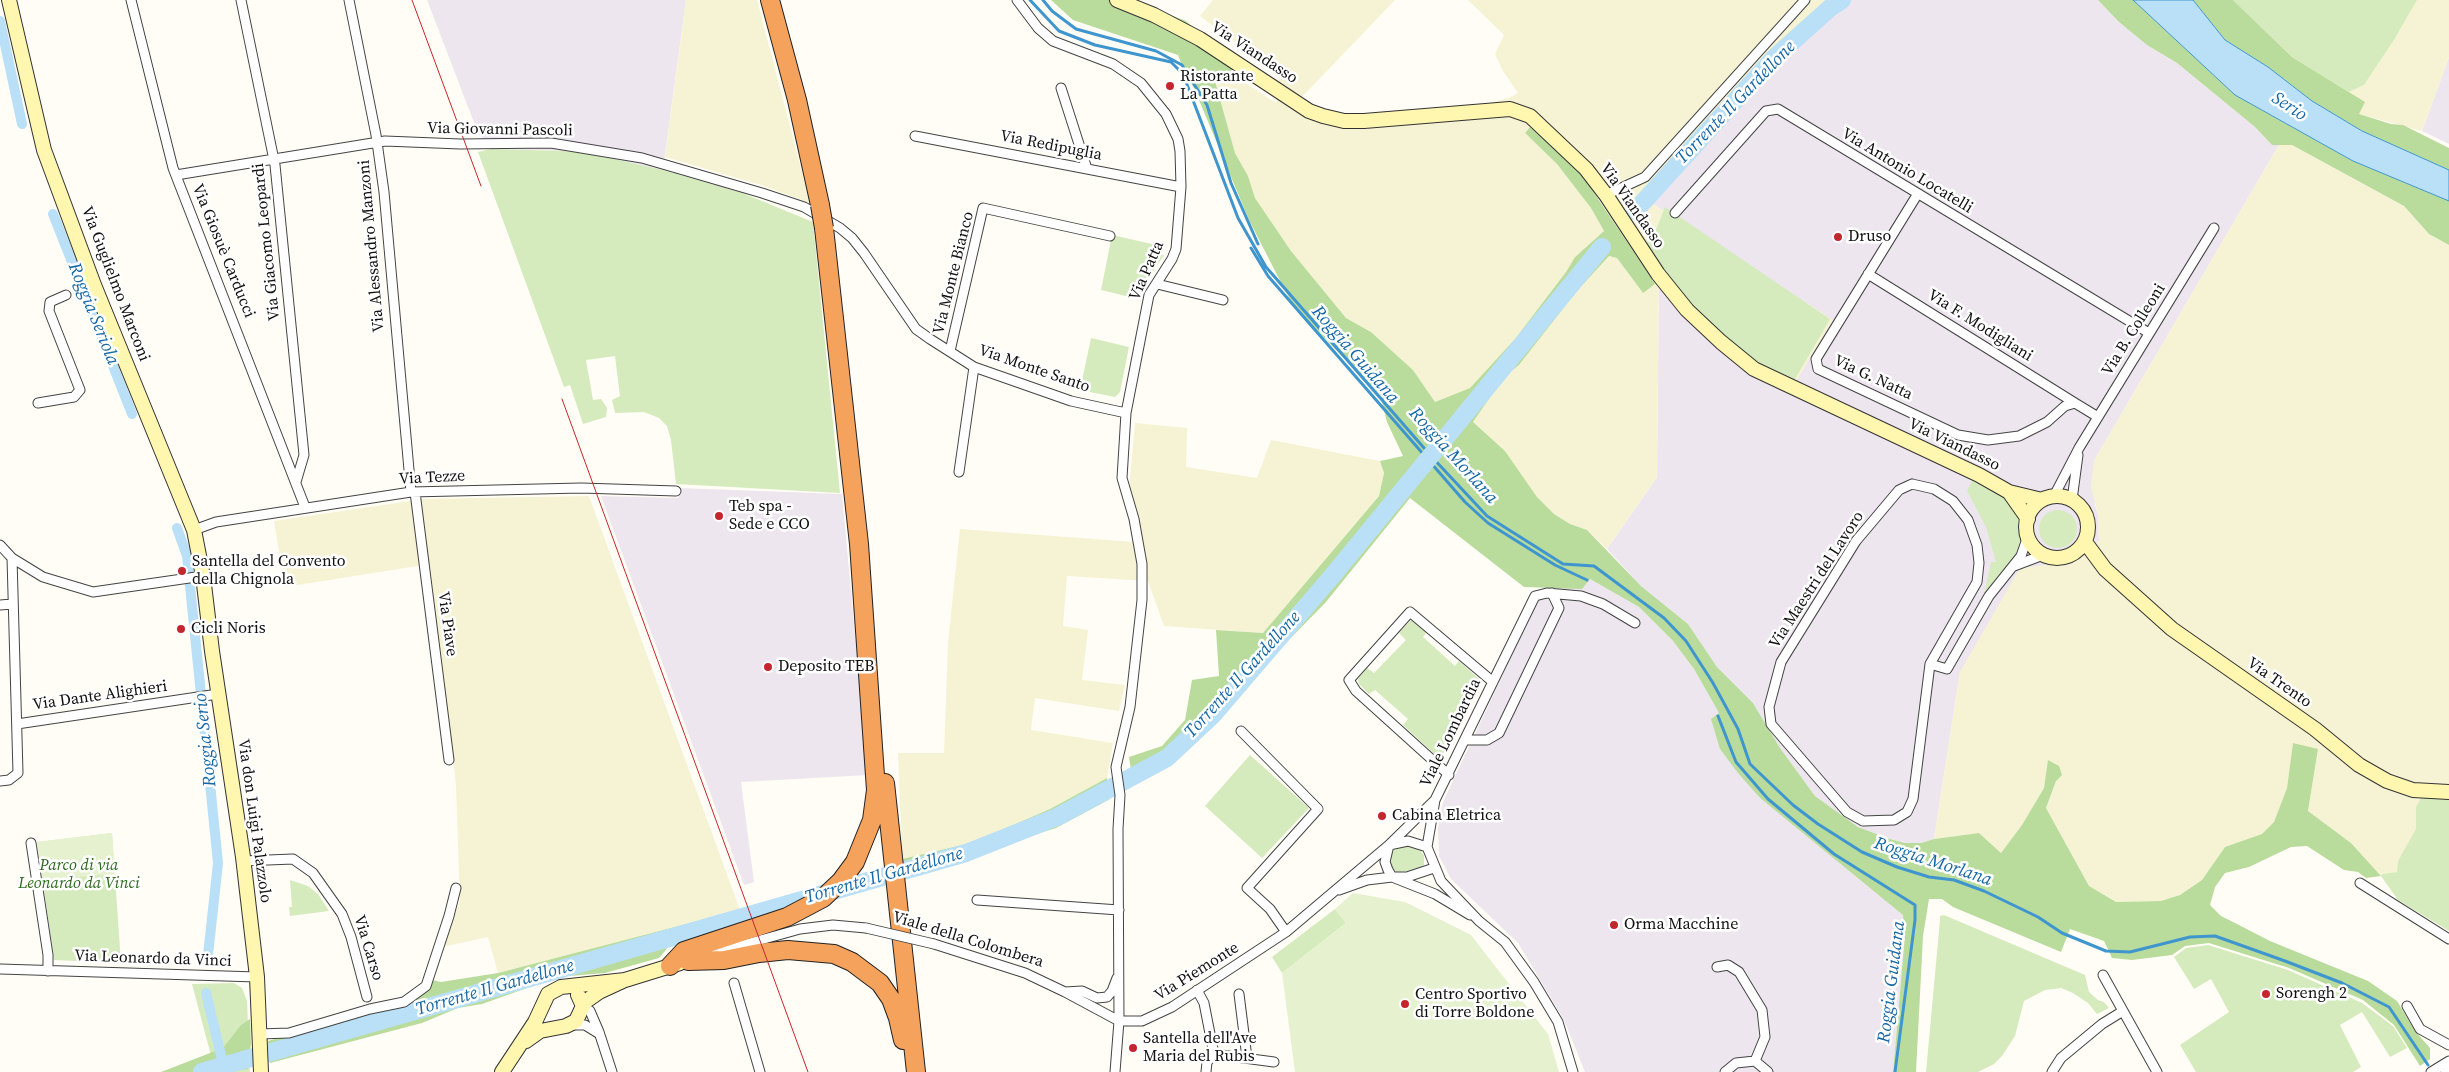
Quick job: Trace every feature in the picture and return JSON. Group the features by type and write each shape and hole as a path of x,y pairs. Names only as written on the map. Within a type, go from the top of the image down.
{"highway":[{"path":"770,0 801,117 820,216 859,544 916,1072"},
{"path":"670,966 684,951 787,917 823,898 848,872 868,834 875,804 876,790 859,544"},
{"path":"688,961 724,960 759,953 788,950 834,954 852,962 869,973 891,999 898,1018 907,1072"}],"street":[{"name":"Via Guglielmo Marconi","path":"9,0 44,150 89,287 194,530 197,577"},
{"name":"Via Giosuè Carducci","path":"131,0 176,175 305,508"},
{"name":"Via Giacomo Leopardi","path":"241,0 274,160 304,455 296,482"},
{"name":"Via Alessandro Manzoni","path":"349,0 377,143 413,492"},
{"name":"Via Patta","path":"1017,0 1047,37 1060,45 1113,64 1135,79 1153,96 1166,114 1178,138 1181,187 1176,249 1149,295 1142,322 1126,413 1122,478 1134,519 1142,564 1142,600 1130,707 1116,768 1120,795 1119,910"},
{"name":"Via Viandasso","path":"1117,0 1154,14 1200,38 1309,111 1323,116 1344,121 1364,121 1510,109 1530,116 1586,169 1606,195 1658,274 1687,310 1721,342 1754,369 1979,475 2009,492 2048,498"},
{"path":"1606,195 1645,177 1805,0"},
{"path":"1061,88 1087,168"},
{"name":"Via Antonio Locatelli","path":"1676,213 1766,111 1778,109 2149,334"},
{"name":"Via Redipuglia","path":"915,136 1181,187"},
{"name":"Via Giovanni Pascoli","path":"176,175 377,143 551,144 599,149 684,169 794,203 820,216"},
{"name":"Via G. Natta","path":"1917,195 1816,359 1818,369 1958,435 1988,440 2019,436 2047,422 2065,406 2075,403"},
{"name":"Via Monte Bianco","path":"950,351 982,208 1110,236"},
{"name":"Via Monte Santo","path":"820,216 852,238 916,329 974,367 1070,401 1126,413"},
{"name":"Via B. Colleoni","path":"2048,498 2214,228"},
{"name":"Via F. Modigliani","path":"1868,274 2075,403"},
{"path":"1156,284 1223,300"},
{"path":"38,403 74,397 80,390 49,311 50,302 66,295"},
{"path":"958,472 974,367"},
{"path":"2075,403 2098,417"},
{"name":"Via B. Colleoni","path":"2072,500 2079,448"},
{"name":"Via Maestri del Lavoro","path":"1912,484 1934,489 1953,502 1968,520 1977,545 1979,563 1976,582 1930,664 1913,799 1907,812 1894,820 1864,821 1847,812 1771,724 1769,707 1781,662 1856,542 1899,490 1912,484"},
{"name":"Via Tezze","path":"194,530 216,522 413,492 581,488 676,491"},
{"name":"Via Piave","path":"413,492 449,760"},
{"name":"Via Viandasso","path":"2009,492 2028,519"},
{"path":"1930,664 1947,669 1975,618 2025,548 2028,536 2028,519 2036,505 2048,498 2072,500 2086,514 2088,533 2085,542 2080,549 2066,557 2050,558 2043,555 2031,544 2028,536"},
{"name":"Via Trento","path":"2085,542 2105,568 2172,629 2315,730 2359,765 2387,781 2413,790 2449,792"},
{"path":"0,545 12,558 43,577 93,592 197,577"},
{"path":"2011,567 2043,555"},
{"name":"Via Trento","path":"2066,557 2076,558 2105,568"},
{"path":"0,781 9,780 18,774 12,558"},
{"name":"Via don Luigi Palazzolo","path":"197,577 218,694 243,861 257,977 261,1068"},
{"name":"Viale Lombardia","path":"1573,1072 1558,1022 1534,982 1505,942 1478,921 1441,881 1434,868 1427,847 1435,800 1449,775 1534,596 1540,593 1552,593 1581,596 1603,604 1635,623"},
{"path":"1465,740 1487,740 1499,733 1559,608 1552,593"},
{"path":"0,605 12,604"},
{"path":"1449,775 1356,691 1349,680 1410,612 1493,682"},
{"name":"Via Dante Alighieri","path":"16,724 218,694"},
{"path":"1241,731 1318,809 1247,888 1270,909 1286,932"},
{"name":"Via Piemonte","path":"1119,1021 1131,1022 1153,1018 1252,956 1286,932 1334,892 1389,845 1435,800"},
{"path":"1392,877 1386,862 1389,845 1408,841 1427,847"},
{"path":"31,843 48,955 48,971"},
{"name":"Via Carso","path":"243,861 293,858 313,873 342,914 351,937 367,997"},
{"name":"Via Piemonte","path":"1334,892 1367,880 1407,877 1434,868"},
{"name":"Via Piemonte","path":"1392,877 1435,894 1478,921"},
{"path":"2360,883 2449,940"},
{"path":"260,1039 289,1033 370,1009 404,1002 426,986 449,916 456,888"},
{"path":"976,900 1119,910 1119,1021 1115,1072"},
{"name":"Viale della Colombera","path":"518,1048 531,1036 548,1028 565,1026 581,1014 582,1005 599,992 625,980 800,929 833,926 866,928 934,944 1024,973 1065,992 1119,1021"},
{"name":"Viale della Colombera","path":"1065,992 1082,992 1097,998 1106,996 1115,984 1120,963"},
{"path":"1717,967 1728,965 1739,972 1762,1010 1765,1037 1755,1061"},
{"name":"Via Leonardo da Vinci","path":"0,969 257,977"},
{"path":"2103,976 2157,1072"},
{"name":"Viale della Colombera","path":"502,1072 535,1022 548,994 556,989 625,980"},
{"path":"734,983 760,1072"},
{"path":"568,988 578,994 582,1005 590,1011 612,1072"},
{"path":"1197,990 1204,1003 1214,1054"},
{"path":"1239,994 1247,1058"},
{"path":"543,1003 546,1018 565,1026 590,1027 601,1038"},
{"path":"2407,1006 2420,1029 2449,1045"},
{"path":"2052,1072 2061,1058 2102,1024 2123,1011"},
{"path":"1214,1054 1274,1062"},
{"path":"1206,1072 1207,1062 1214,1054"},
{"path":"1725,1072 1736,1063 1755,1061 1768,1072"},
{"path":"2431,1072 2449,1061"},
{"path":"2445,1072 2449,1070"}],"shaded area":[{"path":"427,0 686,0 663,170 597,155 564,151 491,149 478,133"},
{"path":"686,0 757,0 810,203 761,185 665,157"},
{"path":"1213,0 1395,0 1301,98 1323,112 1355,116 1484,104 1509,98 1518,93 1503,71 1495,54 1504,35 1468,0 1841,0 1808,24 1765,66 1650,202 1833,320 1795,383 1659,269 1657,477 1607,549 1587,530 1570,524 1554,514 1537,497 1505,451 1473,422 1504,377 1519,365 1576,292 1609,256 1617,258 1643,293 1621,234 1600,200 1530,127 1525,133 1557,164 1591,208 1604,231 1575,257 1566,272 1515,339 1470,388 1435,402 1413,370 1371,332 1346,318 1291,251 1255,198 1248,176 1235,153 1215,80 1219,71 1230,73 1276,103 1279,76 1200,16"},
{"path":"1841,0 2098,0 2119,22 2147,45 2177,63 2255,127 2272,145 2279,145 2094,461 2095,505 2098,514 2099,541 2074,562 2055,564 1960,672 1934,839 1921,843 1905,843 1858,827 1815,796 1780,748 1753,703 1717,667 1688,624 1641,586 1607,549 1657,477 1659,269 1832,320 1650,202 1765,66 1808,24"},
{"path":"2417,0 2449,0 2449,57 2422,131 2359,114 2349,92 2364,85 2394,40"},
{"path":"2449,57 2449,144 2422,131"},
{"path":"2279,145 2292,145 2404,206 2429,234 2449,245 2449,795 2416,807 2416,829 2398,872 2382,874 2381,876 2351,843 2308,811 2318,750 2293,743 2287,788 2274,823 2262,835 2225,847 2202,880 2180,895 2161,901 2116,902 2089,886 2046,808 2056,781 2049,760 2044,788 2022,825 2001,853 1979,833 1934,839 1960,672 2020,568 2074,562 2099,541 2098,514 2091,487 2094,461"},
{"path":"1135,423 1187,428 1186,467 1257,478 1271,440 1380,461 1384,473 1379,496 1263,633 1164,626 1148,581 1067,576 1063,626 1088,630 1082,680 1125,685 1119,711 1035,698 1031,730 1113,743 1107,778 1050,809 971,843 902,859 898,753 944,753 948,642 960,529 1134,542 1129,490"},
{"name":"Deposito TEB","path":"679,488 842,494 868,775 741,782 754,882 744,885 601,496 678,498"},
{"path":"589,496 740,910 498,973 488,937 442,947 460,901 456,786 430,564 285,587 274,521 424,499"},
{"path":"1590,579 1639,607 1673,641 1694,669 1719,713 1720,749 1760,798 1904,915 1905,935 1893,1072 1585,1072 1564,1020 1518,943 1451,879 1439,856 1438,828 1443,802 1544,587"}],"green space":[{"path":"1051,0 1130,0 1186,21 1234,65 1230,73 1219,71 1215,81 1235,153 1248,176 1255,198 1291,251 1346,318 1371,332 1413,370 1435,402 1470,388 1515,339 1566,272 1575,257 1604,231 1591,208 1557,164 1525,133 1530,127 1582,175 1655,284 1643,293 1617,258 1609,256 1576,292 1519,365 1504,377 1473,422 1505,451 1537,497 1554,514 1570,524 1587,530 1641,586 1688,624 1717,667 1753,703 1780,748 1815,796 1858,827 1890,839 1905,843 1921,843 1934,839 1979,833 2001,853 2022,825 2044,788 2048,760 2059,766 2062,775 2056,781 2046,808 2089,886 2116,902 2161,901 2180,895 2202,880 2225,847 2262,834 2274,822 2287,788 2293,743 2318,749 2308,811 2351,843 2381,876 2366,878 2358,872 2344,870 2307,846 2291,847 2249,867 2225,873 2215,887 2210,905 2221,916 2270,941 2368,981 2397,1001 2415,1031 2430,1048 2430,1059 2420,1066 2394,1025 2363,1000 2289,968 2209,943 2185,946 2172,955 2132,960 2112,958 2104,941 2070,929 2061,952 1953,907 1942,899 1929,899 1923,936 1916,1072 1893,1072 1905,935 1903,915 1760,798 1738,773 1720,749 1711,719 1719,713 1694,669 1673,641 1639,607 1590,579 1582,589 1524,587 1410,498 1326,602 1180,751 1133,782 1129,757 1162,746 1185,720 1192,680 1219,676 1216,630 1263,633 1379,496 1384,473 1380,461 1403,456 1387,422 1380,395 1293,306 1249,220 1194,88 1186,76 1178,55 1073,20"},
{"path":"2098,0 2133,0 2235,95 2353,161 2449,201 2449,245 2429,234 2404,206 2292,145 2272,145 2255,127 2177,63 2147,45 2119,22"},
{"path":"2193,0 2233,0 2292,57 2365,102 2359,114 2391,124 2403,125 2449,148 2449,170 2362,131 2312,101 2268,67 2225,40"},
{"path":"2233,0 2417,0 2394,40 2364,85 2349,92 2292,57"},
{"path":"491,149 564,151 597,155 663,170 740,192 813,222 840,493 676,484 671,440 667,426 659,418 644,412 615,413 612,400 620,396 615,356 586,360 593,400 601,399 607,408 606,417 583,424 570,385 564,387 478,152"},
{"path":"1665,207 1830,319 1791,386 1769,374 1696,315 1644,245 1654,235"},
{"path":"1112,235 1161,246 1158,254 1164,255 1142,288 1138,299 1101,290"},
{"path":"1091,338 1129,347 1120,392 1115,397 1080,390"},
{"path":"1974,477 2005,496 2024,523 2026,541 2024,548 1984,594 1991,562 1996,562 1986,527 1967,491"},
{"path":"2058,510 2072,515 2077,529 2072,543 2058,548 2044,543 2039,529 2044,515"},
{"path":"1412,619 1427,632 1423,637 1455,666 1459,661 1479,679 1444,753 1439,758 1403,725 1408,719 1375,690 1369,694 1359,684 1358,679 1367,668 1374,673 1406,640 1399,633"},
{"path":"1250,755 1309,808 1262,858 1205,806"},
{"path":"1107,778 1110,799 1056,828 905,876 902,859 971,843 1050,809"},
{"path":"2422,796 2449,797 2449,931 2398,900 2381,876 2382,874 2397,872 2398,861 2416,829 2416,807"},
{"name":"Parco di via Leonardo da Vinci","path":"112,833 121,963 54,960 37,842"},
{"path":"112,833 115,874 43,880 37,842"},
{"path":"1406,845 1419,848 1424,856 1424,865 1415,870 1394,873 1390,865 1391,854 1394,848"},
{"path":"290,880 308,886 318,894 329,911 290,916 289,907 292,907"},
{"name":"Centro Sportivo di Torre Boldone","path":"1353,893 1405,902 1471,935 1548,1034 1559,1072 1295,1072 1282,973 1346,923 1335,909"},
{"path":"1335,909 1346,923 1282,973 1272,957"},
{"path":"740,910 744,921 671,944 659,958 605,973 558,977 482,1004 458,1008 422,1023 270,1063 268,1041 410,1000 432,980 441,982 498,973"},
{"path":"1944,915 2085,975 2089,992 2098,1000 2104,1002 2109,1008 2097,1014 2088,1003 2073,993 2061,988 2045,990 2024,1001 2015,1036 2002,1056 1994,1064 1978,1072 1926,1072 1940,916"},
{"path":"2208,945 2288,970 2362,1003 2393,1026 2407,1048 2390,1057 2362,1012 2340,1025 2361,1067 2353,1072 2196,1072 2180,1045 2229,1012 2211,979 2194,989 2174,957 2186,948"},
{"path":"234,983 242,988 247,1001 250,1072 196,1072 213,1063 192,984"},
{"path":"250,1019 251,1043 248,1069 231,1072 161,1072 223,1048 241,1025"}],"water":[{"name":"Serio","path":"2133,0 2193,0 2225,40 2268,67 2312,101 2362,131 2449,170 2449,201 2353,161 2235,95"}],"waterway":[{"name":"Roggia Morlana","path":"1030,0 1059,31 1095,45 1171,62 1183,74 1238,218 1266,267 1431,456 1487,516 1563,564 1594,566 1664,618 1686,641 1713,683 1738,729 1750,764 1793,805 1818,824 1862,852 1897,867 1929,877 1954,880 1984,891 2038,917 2062,933 2106,951 2130,952 2190,937 2215,936 2342,983 2389,1007 2428,1065"},
{"name":"Roggia Guidana","path":"1043,0 1052,11 1076,29 1156,51 1182,65 1207,105 1231,183 1258,244"},
{"name":"Torrente Il Gardellone","path":"1635,211 1774,58 1830,8 1842,0"},
{"name":"Roggia Serio","path":"0,21 22,124"},
{"name":"Roggia Seriola","path":"53,214 132,414"},
{"name":"Torrente Il Gardellone","path":"202,1072 966,853 1057,817 1167,758 1213,715 1333,575 1602,247"},
{"name":"Roggia Guidana","path":"1251,248 1268,276 1465,502 1488,523 1555,565 1587,580"},
{"name":"Roggia Serio","path":"177,528 187,556 218,863 208,955"},
{"name":"Roggia Guidana","path":"1718,716 1736,762 1768,799 1834,854 1915,905 1915,920 1895,1072"},
{"name":"Roggia Serio","path":"206,993 225,1072"}],"tram line":[{"path":"412,0 481,186"},
{"path":"562,399 808,1072"}],"place":[{"name":"Ristorante La Patta","path":"1170,86"},
{"name":"Druso","path":"1838,237"},
{"name":"Teb spa - Sede e CCO","path":"719,516"},
{"name":"Santella del Convento della Chignola","path":"182,571"},
{"name":"Cicli Noris","path":"181,629"},
{"name":"Deposito TEB","path":"768,667"},
{"name":"Cabina Eletrica","path":"1382,816"},
{"name":"Orma Macchine","path":"1614,925"},
{"name":"Sorengh 2","path":"2266,994"},
{"name":"Centro Sportivo di Torre Boldone","path":"1405,1004"},
{"name":"Santella dell'Ave Maria del Rubis","path":"1133,1048"}]}
